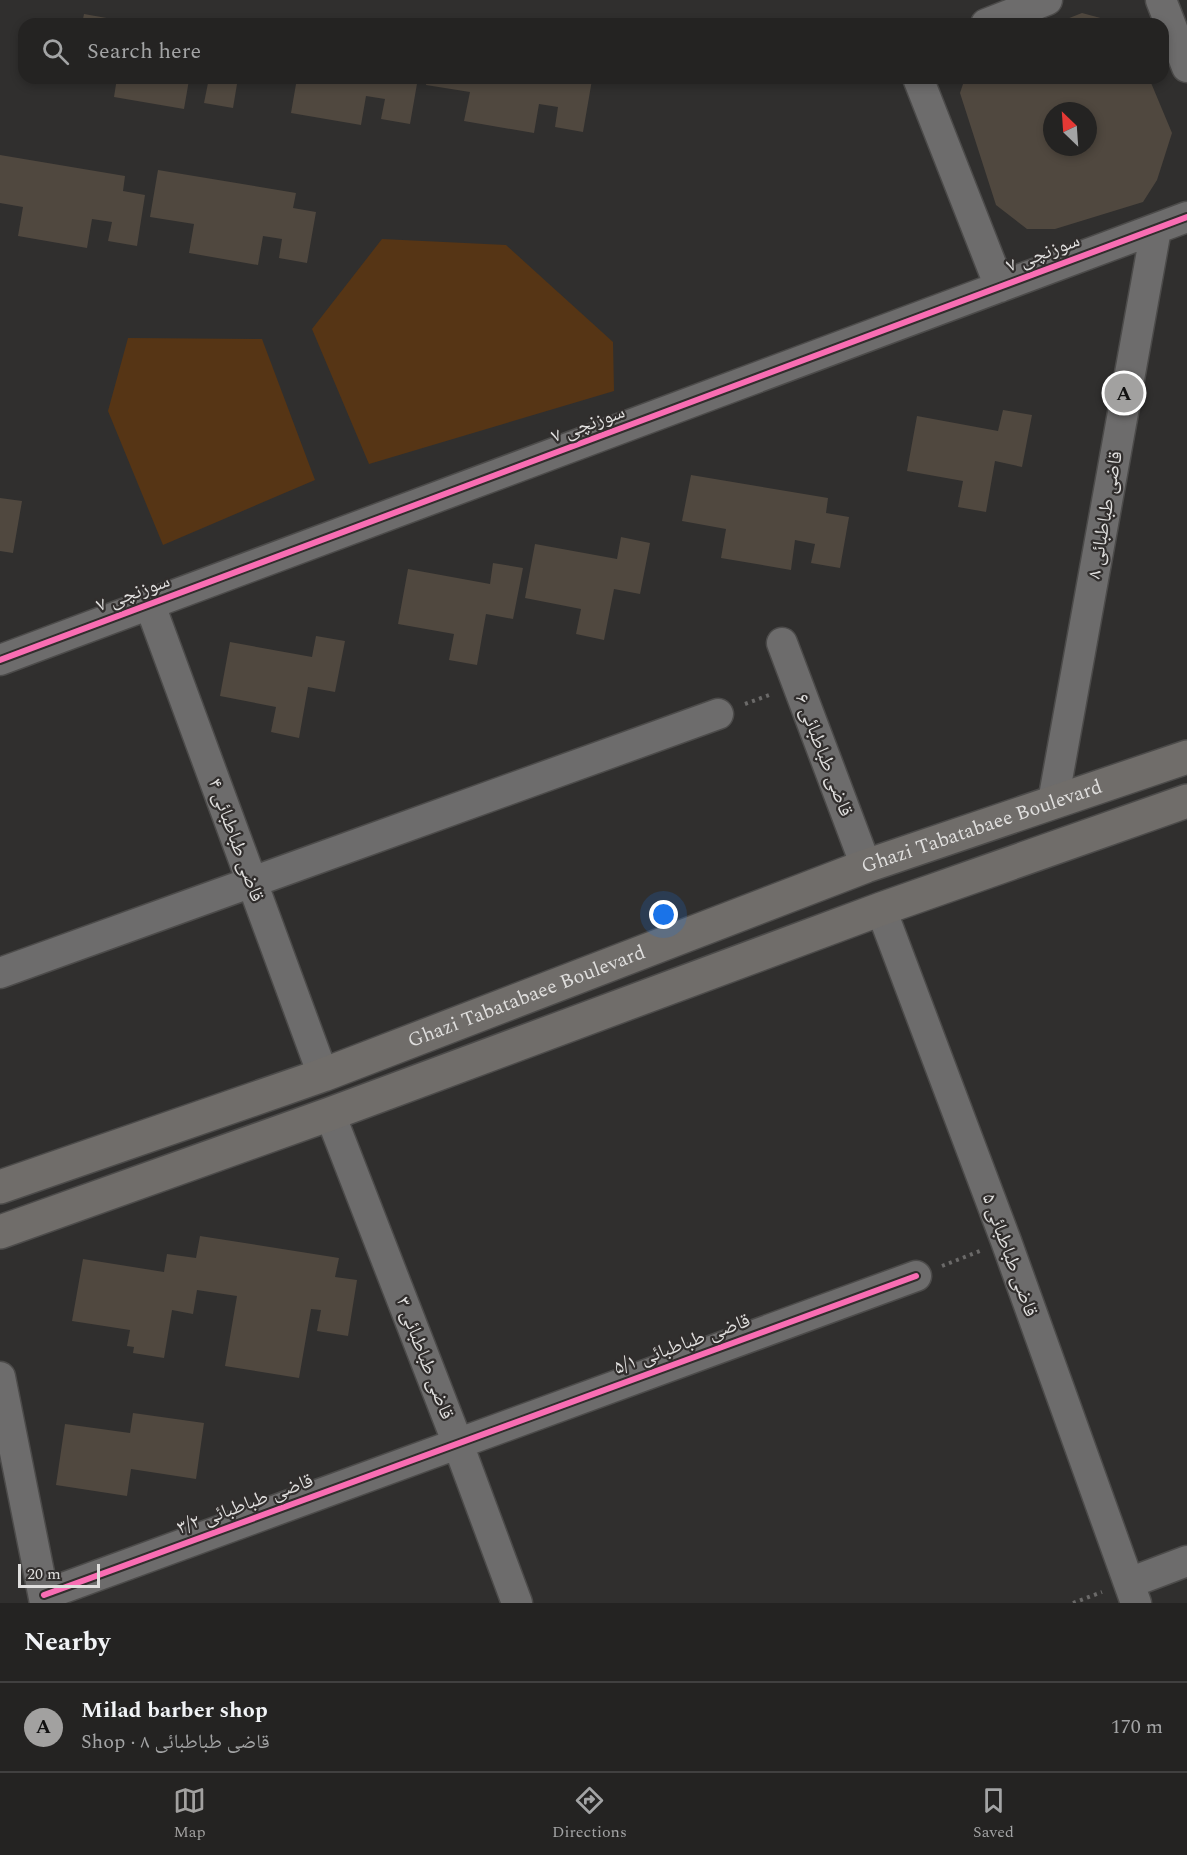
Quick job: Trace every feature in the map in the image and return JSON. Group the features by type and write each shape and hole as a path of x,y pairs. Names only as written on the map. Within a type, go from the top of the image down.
{"main road":[{"name":"Ghazi Tabatabaee Boulevard","path":"0,1187 323,1075 866,866 1187,757"},
{"name":"Ghazi Tabatabaee Boulevard","path":"0,1232 330,1114 881,909 1187,801"}],"street":[{"path":"1001,18 1047,0"},
{"path":"1161,0 1168,18"},
{"path":"1169,21 1187,67"},
{"path":"920,84 1000,287"},
{"name":"سوزنچی ۷","path":"0,660 1187,217"},
{"name":"قاضی طباطبائی ۸","path":"1053,802 1156,229"},
{"name":"قاضی طباطبائی ۴","path":"150,605 323,1075"},
{"name":"قاضی طباطبائی ۶","path":"782,643 866,866"},
{"path":"0,974 718,714"},
{"name":"قاضی طباطبائی ۵","path":"881,909 1005,1241 1132,1593"},
{"name":"قاضی طباطبائی ۳","path":"330,1114 517,1603"},
{"name":"قاضی طباطبائی ۵/۱","path":"458,1444 916,1276"},
{"path":"0,1377 45,1599"},
{"name":"قاضی طباطبائی ۳/۲","path":"45,1599 458,1444"},
{"path":"1132,1593 1187,1561"}],"path":[{"path":"718,714 798,685"},
{"path":"916,1276 1005,1241"}],"shaded area":[{"path":"382,239 506,245 613,342 614,391 369,464 312,329"},
{"path":"128,338 262,339 315,480 163,545 108,411"}],"building":[{"path":"1082,13 1100,18 1069,18"},
{"path":"84,14 107,18 83,18"},
{"path":"116,84 188,84 184,109 114,97"},
{"path":"208,84 237,84 233,108 204,103"},
{"path":"296,84 417,84 410,124 381,119 385,99 366,96 361,125 291,113"},
{"path":"591,84 583,132 555,127 558,107 539,104 534,133 464,121 470,92 426,85"},
{"path":"963,84 1152,84 1172,133 1157,180 1143,202 1055,229 1027,229 996,205 960,93"},
{"path":"0,155 125,176 123,191 145,195 137,246 108,241 112,222 92,219 87,248 18,236 23,207 0,203"},
{"path":"158,170 296,193 293,208 316,212 307,263 279,258 282,239 263,236 258,265 189,253 194,224 150,217"},
{"path":"1003,410 1032,415 1022,467 995,461 986,512 958,507 963,481 907,471 917,416 998,431"},
{"path":"691,475 828,498 826,513 849,517 840,568 811,563 815,544 795,540 791,570 721,558 726,529 682,521"},
{"path":"0,498 22,501 13,553 0,551"},
{"path":"621,537 650,543 640,594 614,589 604,640 576,634 581,609 525,598 535,544 617,559"},
{"path":"493,563 523,568 513,619 486,614 477,665 449,660 454,634 398,624 408,569 490,584"},
{"path":"316,636 345,641 335,692 308,687 299,738 271,732 276,707 220,696 230,642 312,657"},
{"path":"200,1236 339,1258 335,1277 357,1280 348,1336 317,1331 321,1310 311,1309 299,1378 225,1366 237,1296 197,1290 193,1314 172,1310 164,1358 133,1353 134,1347 127,1346 130,1330 72,1321 83,1259 164,1272 167,1254 196,1258"},
{"path":"133,1413 204,1423 196,1479 131,1469 127,1496 56,1485 65,1424 130,1433"}],"cycle path":[{"path":"0,660 1187,217"},
{"path":"44,1595 916,1276"}],"place":[{"name":"Milad barber shop","path":"1124,393"}]}
